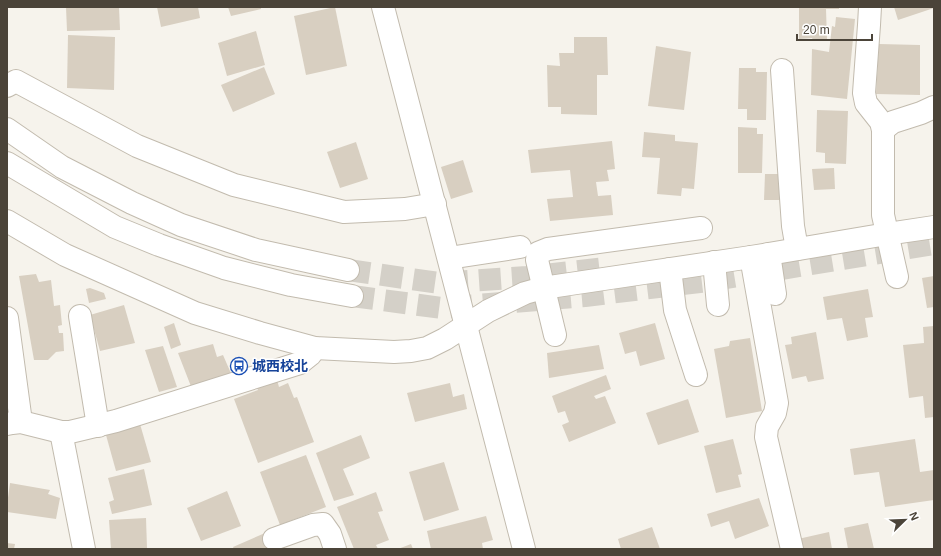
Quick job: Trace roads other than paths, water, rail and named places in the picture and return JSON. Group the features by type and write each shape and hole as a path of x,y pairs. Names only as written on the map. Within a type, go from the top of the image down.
{"street":[{"path":"383,7 524,549"},
{"path":"870,7 864,93 866,103 881,122 883,130 883,215 897,277"},
{"path":"782,70 796,249"},
{"path":"7,86 16,81 137,146 234,185 344,212 405,209 435,204"},
{"path":"883,130 893,122 921,113 934,106"},
{"path":"7,129 62,167 132,203 181,225 256,250 348,270"},
{"path":"7,163 115,227 159,245 231,270 291,285 352,296"},
{"path":"7,221 65,255 195,313 315,348 394,352 427,348 445,339 488,311 525,293 543,288 934,227"},
{"path":"555,335 537,260 538,253 548,249 701,228"},
{"path":"449,258 520,247"},
{"path":"760,255 775,294"},
{"path":"760,255 777,403 775,413 767,427 766,437 792,549"},
{"path":"714,262 718,305"},
{"path":"670,269 675,310 696,375"},
{"path":"80,316 98,426"},
{"path":"7,318 14,423 61,432 70,432 116,421 300,363 310,355 315,348"},
{"path":"61,432 84,549"},
{"path":"274,538 313,525 323,524 330,534 335,549"}],"tunnel":[{"path":"352,296 442,308 585,296 708,281 934,244"},
{"path":"348,270 439,283 527,277 606,268"}],"place":[{"name":"城西校北","path":"239,366"}]}
